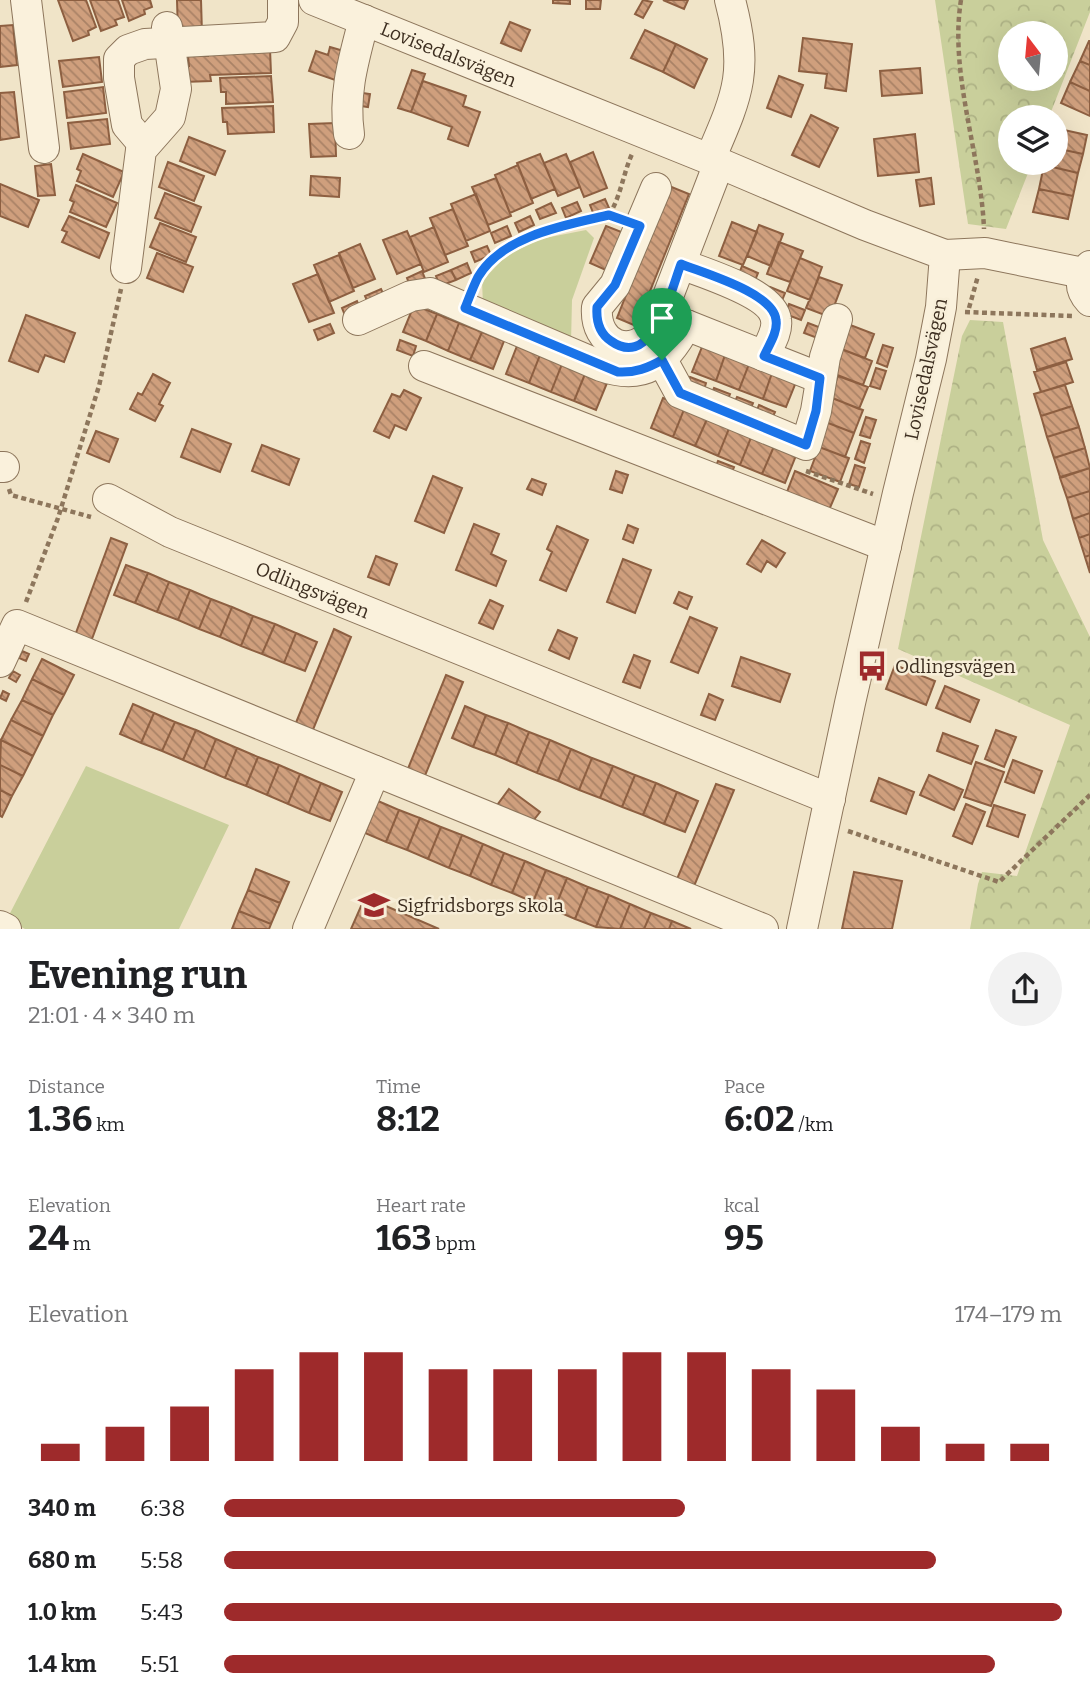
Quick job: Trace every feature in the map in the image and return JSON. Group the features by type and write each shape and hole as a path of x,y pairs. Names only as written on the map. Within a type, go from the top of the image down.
{"street":[{"path":"26,0 44,148"},
{"path":"144,145 127,125 119,78 119,59 128,50 168,34 275,37 283,22 283,0"},
{"name":"Lovisedalsvägen","path":"314,0 714,161 865,225 945,255 942,307 931,359 886,546 802,929"},
{"path":"358,320 411,296 430,293 618,372 631,373 662,360 676,345 673,321 681,264 735,101 741,49 730,0"},
{"name":"Lovisedalsvägen","path":"349,134 346,114 350,74 364,20"},
{"path":"126,268 141,150 170,117 176,89 168,34"},
{"path":"656,188 615,285 597,307 598,326 606,338 614,344 636,346 648,340 655,330 673,321 820,378"},
{"path":"945,255 985,253 1088,280"},
{"path":"681,264 757,296 769,305 777,319 774,334 764,356"},
{"path":"662,360 680,393 806,445 816,411 820,378 837,319"},
{"path":"424,366 886,546"},
{"name":"Odlingsvägen","path":"108,499 170,532 830,799"},
{"path":"0,662 17,625 763,929"},
{"path":"308,929 375,771"},
{"path":"0,926 6,929"}],"path":[{"path":"961,0 958,16 960,65 982,202 984,228 979,237 985,253 967,312"},
{"path":"609,215 621,191 625,170"},
{"path":"465,308 479,276 499,255 538,232 609,215 640,226"},
{"path":"17,625 61,508 99,386 126,268"},
{"path":"2,467 11,495 101,519 108,499"},
{"path":"841,828 999,882 1090,794"}],"green space":[{"path":"935,0 1090,0 1090,12 1068,68 1068,21 998,21 998,91 1059,91 1054,105 998,105 998,175 1027,175 1006,229 968,224"},
{"path":"586,230 594,238 572,300 571,343 483,305 482,281 507,255 540,239"},
{"path":"970,320 1003,322 1043,540 1090,637 1090,929 970,929 982,872 1017,876 1070,725 898,649 962,336"},
{"path":"86,766 229,825 179,929 25,929 7,919"}],"building":[{"path":"58,0 86,0 96,27 88,31 89,35 73,41"},
{"path":"90,0 118,0 124,17 115,20 117,25 101,31"},
{"path":"122,0 150,0 152,7 144,10 145,14 129,21"},
{"path":"177,0 201,0 202,33 178,34"},
{"path":"553,0 570,0 570,4 553,3"},
{"path":"586,0 601,0 600,9 586,9"},
{"path":"643,0 652,2 643,18 635,14"},
{"path":"663,0 688,0 684,9"},
{"path":"510,22 530,30 521,51 501,43"},
{"path":"13,25 17,65 0,67 0,26"},
{"path":"645,30 676,44 663,72 631,58"},
{"path":"803,38 852,44 846,91 825,88 827,74 799,71"},
{"path":"1090,41 1090,65 1080,61"},
{"path":"676,44 707,59 694,88 663,72"},
{"path":"330,47 347,52 338,81 309,71 316,51 328,55"},
{"path":"270,49 271,73 210,75 211,81 183,82 182,66 189,66 188,56 208,56 208,51"},
{"path":"99,57 102,82 63,87 59,61"},
{"path":"1080,61 1090,65 1090,91 1070,82"},
{"path":"920,68 922,93 882,96 880,71"},
{"path":"412,70 425,74 411,112 398,108"},
{"path":"271,76 273,102 226,104 226,92 221,92 220,78"},
{"path":"779,76 803,85 791,117 767,108"},
{"path":"423,81 466,96 463,106 480,112 468,146 448,139 452,127 411,112"},
{"path":"1070,82 1090,91 1090,116 1061,103"},
{"path":"103,87 106,113 67,118 64,92"},
{"path":"14,92 19,137 0,140 0,93"},
{"path":"356,92 370,94 368,107 354,105"},
{"path":"273,106 274,132 228,134 227,122 223,122 222,108"},
{"path":"811,115 838,128 819,167 792,155"},
{"path":"107,119 110,144 71,149 68,123"},
{"path":"335,123 336,156 311,157 309,124"},
{"path":"1068,131 1087,135 1083,154 1068,151"},
{"path":"915,134 919,172 878,176 874,139"},
{"path":"189,137 225,151 215,175 180,161"},
{"path":"1068,151 1083,154 1078,173 1068,171"},
{"path":"593,152 607,188 584,197 570,162"},
{"path":"83,154 124,172 113,197 77,181 81,171 77,169"},
{"path":"540,154 555,189 531,199 517,163"},
{"path":"566,154 580,187 558,196 544,163"},
{"path":"168,162 204,176 194,201 159,187"},
{"path":"51,164 55,195 38,196 35,166"},
{"path":"518,165 533,203 510,213 495,175"},
{"path":"1068,171 1078,173 1073,196 1039,189 1042,175 1068,175"},
{"path":"311,176 340,178 339,197 310,195"},
{"path":"496,178 511,216 488,225 472,187"},
{"path":"931,178 934,204 920,206 916,180"},
{"path":"0,184 39,200 28,227 0,216"},
{"path":"76,185 117,203 106,227 70,212 74,202 70,200"},
{"path":"669,186 689,194 636,326 617,318"},
{"path":"1039,189 1073,196 1068,219 1033,212"},
{"path":"165,193 201,207 191,232 155,218"},
{"path":"476,194 490,231 466,241 451,204"},
{"path":"605,199 609,208 594,215 590,205"},
{"path":"577,202 581,211 566,218 562,208"},
{"path":"551,203 556,213 540,219 536,210"},
{"path":"453,209 468,246 445,255 430,218"},
{"path":"69,216 109,233 99,258 62,242 67,232 62,230"},
{"path":"530,216 534,225 519,232 515,223"},
{"path":"732,222 757,232 743,265 719,256"},
{"path":"160,223 196,237 186,262 150,247"},
{"path":"759,225 783,234 771,266 747,256"},
{"path":"507,226 511,236 495,243 491,233"},
{"path":"606,226 624,233 608,271 590,263"},
{"path":"434,227 448,262 424,272 410,237"},
{"path":"407,231 421,264 397,274 383,240"},
{"path":"779,242 803,251 790,282 767,274"},
{"path":"360,244 375,279 353,288 339,253"},
{"path":"487,246 491,255 475,262 471,252"},
{"path":"157,253 193,267 183,292 147,278"},
{"path":"339,255 354,291 329,302 314,265"},
{"path":"800,258 822,267 810,300 787,291"},
{"path":"467,263 471,273 456,280 451,270"},
{"path":"742,266 758,273 754,283 738,276"},
{"path":"451,270 456,280 440,286 436,276"},
{"path":"422,271 426,281 411,288 407,278"},
{"path":"318,274 334,313 309,322 293,284"},
{"path":"819,277 842,285 830,317 806,308"},
{"path":"770,287 785,293 781,303 766,296"},
{"path":"381,289 385,298 369,305 365,296"},
{"path":"357,301 361,311 346,318 342,308"},
{"path":"789,304 805,310 801,320 785,314"},
{"path":"414,305 437,314 426,341 403,332"},
{"path":"437,314 459,323 448,351 426,341"},
{"path":"26,315 75,333 64,362 45,355 38,372 9,361"},
{"path":"459,323 482,332 470,360 448,351"},
{"path":"808,323 824,329 820,339 804,333"},
{"path":"845,323 874,334 865,358 836,347"},
{"path":"330,324 334,333 318,340 314,330"},
{"path":"482,332 504,341 493,369 470,360"},
{"path":"1065,338 1072,359 1037,370 1031,349"},
{"path":"400,340 416,346 413,356 397,350"},
{"path":"883,345 893,348 887,367 877,363"},
{"path":"517,346 540,355 529,383 506,374"},
{"path":"702,347 725,355 716,381 692,372"},
{"path":"841,349 872,361 863,385 832,373"},
{"path":"540,355 562,364 551,392 529,383"},
{"path":"725,355 749,364 739,390 716,381"},
{"path":"1066,362 1073,382 1041,392 1034,372"},
{"path":"562,364 585,374 574,401 551,392"},
{"path":"749,364 772,373 763,399 739,390"},
{"path":"876,368 886,371 880,389 870,386"},
{"path":"772,373 796,382 786,407 763,399"},
{"path":"153,374 170,383 159,404 163,406 155,421 130,409 138,393 142,395"},
{"path":"585,374 607,383 596,410 574,401"},
{"path":"838,376 868,387 859,409 830,397"},
{"path":"690,377 706,383 703,393 687,387"},
{"path":"1065,385 1072,406 1041,416 1034,394"},
{"path":"714,388 730,394 726,404 710,398"},
{"path":"404,390 421,398 406,430 395,425 389,438 374,431 392,394 400,397"},
{"path":"737,397 753,403 749,413 733,406"},
{"path":"663,398 685,407 673,437 651,428"},
{"path":"832,398 863,410 854,433 823,421"},
{"path":"759,405 775,412 771,421 755,415"},
{"path":"1072,406 1079,427 1047,437 1041,416"},
{"path":"685,407 708,417 695,446 673,437"},
{"path":"708,417 730,426 718,456 695,446"},
{"path":"866,417 876,420 870,438 860,435"},
{"path":"823,421 854,433 845,457 814,445"},
{"path":"730,426 752,435 740,465 718,456"},
{"path":"1079,427 1085,448 1054,458 1047,437"},
{"path":"192,429 231,444 220,472 181,457"},
{"path":"96,431 118,439 109,462 87,453"},
{"path":"752,435 775,444 762,474 740,465"},
{"path":"861,441 870,444 864,463 855,459"},
{"path":"775,444 797,453 785,483 762,474"},
{"path":"262,445 299,459 289,485 252,471"},
{"path":"819,447 849,458 840,482 810,471"},
{"path":"1085,448 1090,468 1060,477 1054,458"},
{"path":"718,461 734,467 730,477 714,471"},
{"path":"855,465 865,468 859,487 849,484"},
{"path":"1090,468 1090,491 1067,498 1060,478"},
{"path":"616,471 628,475 622,493 610,489"},
{"path":"795,471 838,489 829,510 787,492"},
{"path":"433,476 462,488 444,533 415,521"},
{"path":"532,479 546,484 542,495 527,489"},
{"path":"1090,491 1090,513 1073,519 1067,498"},
{"path":"1090,513 1090,534 1079,538 1073,519"},
{"path":"474,524 499,534 491,554 506,561 496,586 456,570"},
{"path":"628,525 638,529 633,543 623,539"},
{"path":"557,526 588,540 566,591 540,580 552,552 547,549"},
{"path":"1090,534 1090,555 1085,557 1079,538"},
{"path":"111,538 127,544 89,647 73,641"},
{"path":"762,540 785,553 776,567 767,561 761,572 747,564"},
{"path":"1090,555 1090,573 1085,557"},
{"path":"376,556 397,564 389,585 368,577"},
{"path":"623,559 651,570 635,613 607,602"},
{"path":"126,565 148,573 135,603 114,595"},
{"path":"148,573 169,582 157,612 135,603"},
{"path":"169,582 190,590 178,620 157,612"},
{"path":"190,590 211,599 199,629 178,620"},
{"path":"679,592 692,597 687,609 674,603"},
{"path":"211,599 232,607 220,637 199,629"},
{"path":"490,600 503,606 493,629 479,623"},
{"path":"232,607 253,616 241,646 220,637"},
{"path":"253,616 275,624 262,654 241,646"},
{"path":"690,617 717,628 698,673 671,662"},
{"path":"275,624 296,633 284,663 262,654"},
{"path":"334,629 351,637 310,737 293,730"},
{"path":"558,630 577,638 569,659 549,650"},
{"path":"296,633 317,642 305,671 284,663"},
{"path":"22,651 29,654 26,661 19,658"},
{"path":"634,655 650,661 640,688 623,682"},
{"path":"741,657 790,674 780,702 732,686"},
{"path":"42,659 74,675 64,695 32,679"},
{"path":"895,665 935,681 926,705 886,689"},
{"path":"13,671 20,675 16,682 9,678"},
{"path":"446,675 463,682 422,783 405,776"},
{"path":"32,679 64,695 53,715 22,700"},
{"path":"945,686 979,700 970,722 936,708"},
{"path":"3,691 9,694 6,701 0,698"},
{"path":"709,694 723,700 715,720 701,715"},
{"path":"22,700 53,715 43,736 11,720"},
{"path":"133,704 154,713 141,743 120,734"},
{"path":"465,706 486,715 473,747 452,738"},
{"path":"154,713 175,722 162,751 141,743"},
{"path":"486,715 508,723 495,755 473,747"},
{"path":"11,720 43,736 33,756 1,740"},
{"path":"175,722 196,730 183,760 162,751"},
{"path":"508,723 529,732 516,764 495,755"},
{"path":"196,730 216,739 204,769 183,760"},
{"path":"996,730 1016,737 1004,767 985,759"},
{"path":"529,732 550,740 537,773 516,764"},
{"path":"943,733 978,746 971,764 937,751"},
{"path":"216,739 237,748 225,778 204,769"},
{"path":"1,740 33,756 23,776 0,765"},
{"path":"550,740 571,749 558,781 537,773"},
{"path":"237,748 258,757 246,786 225,778"},
{"path":"571,749 592,758 579,790 558,781"},
{"path":"258,757 279,765 267,795 246,786"},
{"path":"592,758 613,766 600,798 579,790"},
{"path":"1013,760 1042,771 1034,793 1005,782"},
{"path":"976,762 1004,772 991,806 964,797"},
{"path":"0,765 23,776 12,796 0,790"},
{"path":"279,765 300,774 288,804 267,795"},
{"path":"613,766 635,775 622,807 600,798"},
{"path":"300,774 321,783 309,813 288,804"},
{"path":"635,775 656,783 643,815 622,807"},
{"path":"929,775 963,790 954,810 920,795"},
{"path":"879,778 914,792 906,814 871,801"},
{"path":"321,783 342,792 330,821 309,813"},
{"path":"656,783 677,792 664,824 643,815"},
{"path":"716,784 734,790 692,891 675,884"},
{"path":"509,789 540,812 522,835 492,812"},
{"path":"0,790 12,796 2,817 0,816"},
{"path":"677,792 698,801 685,832 664,824"},
{"path":"378,801 399,810 386,842 365,833"},
{"path":"966,804 985,812 972,844 953,836"},
{"path":"994,805 1025,815 1018,837 987,826"},
{"path":"399,810 420,818 407,850 386,842"},
{"path":"420,818 441,827 428,859 407,850"},
{"path":"441,827 462,835 449,868 428,859"},
{"path":"462,835 483,844 470,876 449,868"},
{"path":"483,844 504,853 491,885 470,876"},
{"path":"504,853 525,861 512,893 491,885"},
{"path":"525,861 546,870 533,902 512,893"},
{"path":"256,869 289,882 280,903 248,890"},
{"path":"546,870 567,878 554,910 533,902"},
{"path":"854,872 902,881 892,929 842,929"},
{"path":"567,878 588,887 575,919 554,910"},
{"path":"588,887 609,895 596,927 575,919"},
{"path":"248,890 280,903 271,924 239,911"},
{"path":"609,895 630,904 620,929 596,927"},
{"path":"365,897 439,929 351,929"},
{"path":"630,904 651,913 644,929 620,929"},
{"path":"239,911 271,924 269,929 232,929"},
{"path":"651,913 672,921 669,929 644,929"},
{"path":"672,921 691,929 669,929"}],"place":[{"name":"Odlingsvägen","path":"872,666"},
{"name":"Sigfridsborgs skola","path":"374,905"}],"route":[{"path":"609,215 640,226 615,285 597,307 598,326 606,338 614,344 626,347 648,340 664,310 681,264 757,296 769,305 777,319 774,334 764,356 820,378 816,411 806,445 680,393 662,360 631,373 618,372 465,308 479,276 499,255 538,232 609,215"}]}
